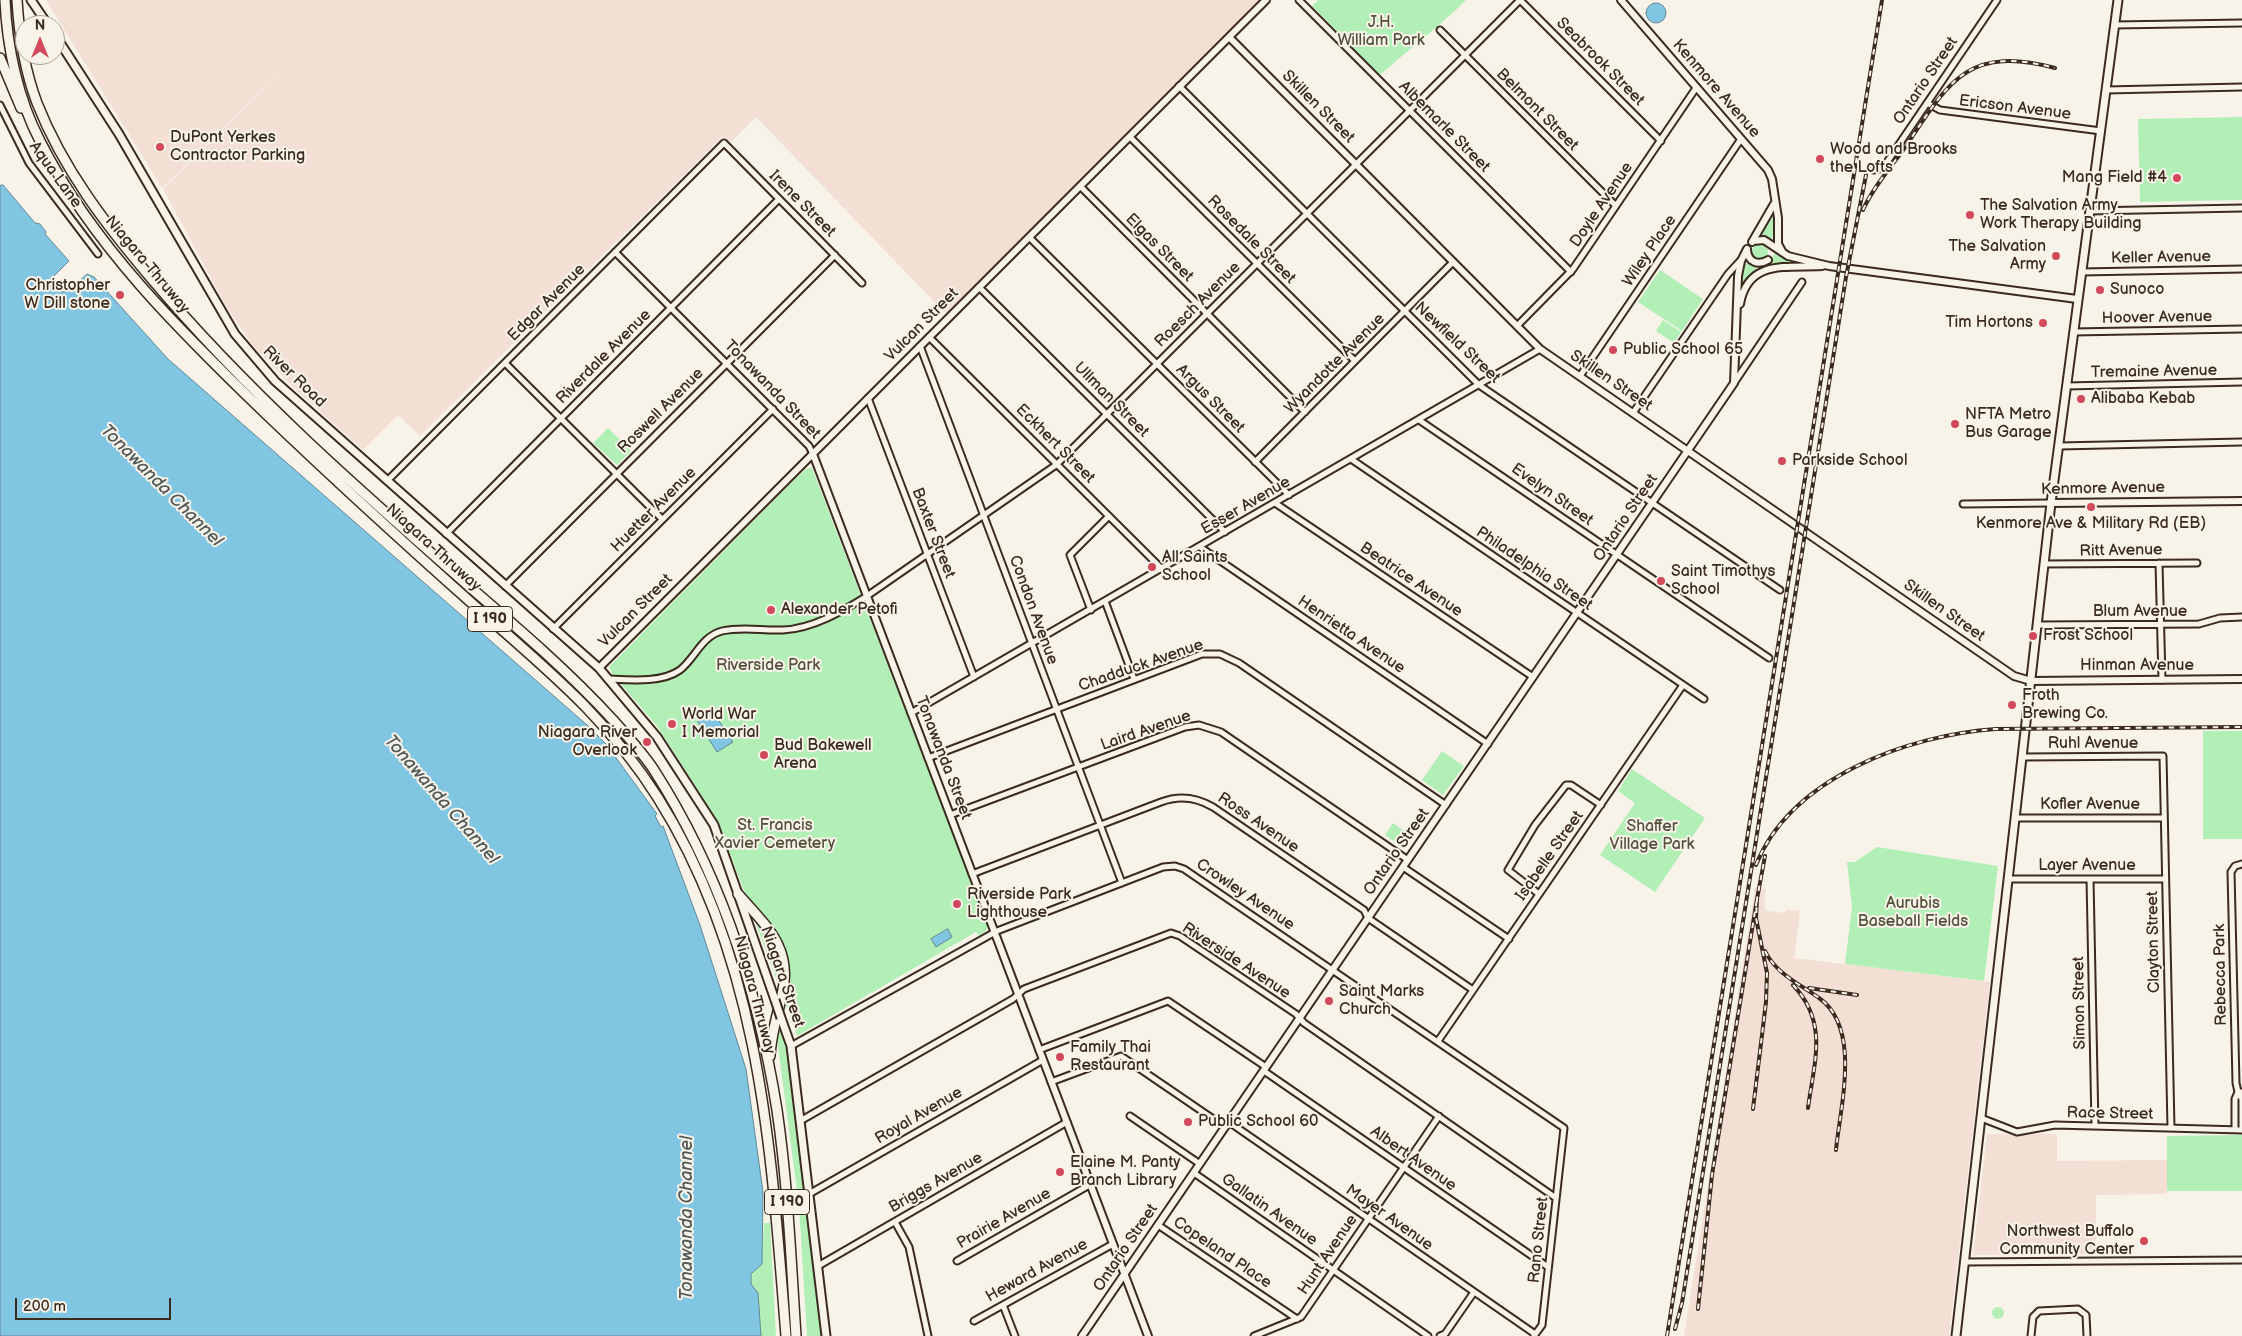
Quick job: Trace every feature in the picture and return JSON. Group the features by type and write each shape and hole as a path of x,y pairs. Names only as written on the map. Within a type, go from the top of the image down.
{"highway":[{"path":"1,0 9,35"},
{"name":"Niagara Thruway","path":"5,0 15,69 38,137 64,184 102,239 203,354 352,496 578,697 620,745 656,794 684,842 711,902 729,952 748,1024 761,1084 771,1151 786,1336"},
{"name":"Niagara Thruway","path":"17,0 28,74 39,108 77,182 113,234 189,323 279,414 404,529 552,658 588,693 651,766 691,831 722,902 749,986 770,1069 785,1177 796,1336"},
{"path":"0,58 30,128 38,137"},
{"path":"738,894 774,936 784,956 784,984 771,1037 770,1069"}],"main road":[{"path":"1956,1336 2051,503 2118,0"},
{"path":"32,2 41,15"},
{"name":"River Road","path":"65,50 119,134 234,334 275,381 599,668"},
{"name":"Niagara Street","path":"599,668 657,736 710,818 791,1046 826,1336"}],"street":[{"name":"Vulcan Street","path":"599,668 1266,0"},
{"name":"Albemarle Street","path":"1299,0 1571,272"},
{"name":"Roesch Avenue","path":"609,679 637,680 674,673 684,666 703,642 719,632 745,627 784,630 796,628 837,613 868,596 1057,464 1520,0"},
{"name":"Seabrook Street","path":"1520,0 1661,141"},
{"name":"Kenmore Avenue","path":"1621,0 1768,170 1772,179 1774,204 1778,218 1774,246 1788,256 1829,266 2077,299"},
{"name":"Ontario Street","path":"1872,170 1883,168 1997,0"},
{"path":"2114,25 2242,23"},
{"name":"Belmont Street","path":"1440,30 1616,206"},
{"name":"Skillen Street","path":"1229,37 1540,349 2014,676 2031,681"},
{"name":"Newfield Street","path":"1180,86 1479,385 1780,590"},
{"path":"2106,90 2242,87"},
{"name":"Doyle Avenue","path":"1517,326 1571,272 1696,88"},
{"name":"Ericson Avenue","path":"1927,103 1940,110 2101,131"},
{"name":"Aqua Lane","path":"0,106 29,162 98,254"},
{"name":"Rosedale Street","path":"1130,136 1355,362"},
{"name":"Wiley Place","path":"1580,376 1741,140"},
{"name":"Edgar Avenue","path":"387,481 724,143"},
{"name":"Irene Street","path":"724,143 862,283"},
{"name":"Elgas Street","path":"1080,186 1305,412"},
{"name":"Riverdale Avenue","path":"446,534 780,199"},
{"path":"1633,412 1728,274 1741,261 1774,204"},
{"path":"2089,211 2242,208"},
{"name":"Argus Street","path":"1029,237 1289,495"},
{"path":"1736,322 1745,288 1764,265 1774,246 1760,239 1753,241"},
{"path":"1748,249 1748,256 1756,263 1764,265"},
{"name":"Tonawanda Street","path":"616,252 773,408 809,446 813,454 1148,1336"},
{"name":"Roswell Avenue","path":"505,586 834,255"},
{"path":"1734,383 1738,276 1741,261"},
{"name":"Wyandotte Avenue","path":"1255,462 1453,262"},
{"name":"Kenmore Avenue","path":"1764,265 1773,268 1829,266"},
{"name":"Keller Avenue","path":"2081,272 2242,268"},
{"name":"Ontario Street","path":"1082,1336 1578,614 1802,282"},
{"name":"Ullman Street","path":"979,287 1225,532"},
{"name":"Hoover Avenue","path":"2073,332 2242,328"},
{"name":"Eckhert Street","path":"929,337 1162,569"},
{"name":"Condon Avenue","path":"920,346 1122,883"},
{"name":"Esser Avenue","path":"911,713 1540,349"},
{"path":"505,363 662,519"},
{"name":"Tremaine Avenue","path":"2066,386 2242,382"},
{"name":"Baxter Street","path":"868,398 974,677"},
{"name":"Huetter Avenue","path":"553,629 773,408"},
{"name":"Evelyn Street","path":"1419,420 1769,658"},
{"path":"2059,446 2242,442"},
{"name":"Philadelphia Street","path":"1351,459 1704,699"},
{"name":"Kenmore Avenue","path":"1963,504 2242,501"},
{"name":"Beatrice Avenue","path":"1275,503 1533,677"},
{"path":"1091,610 1070,555 1109,516"},
{"name":"Henrietta Avenue","path":"1200,547 1488,744"},
{"path":"2159,563 2162,680"},
{"name":"Ritt Avenue","path":"2044,564 2197,563"},
{"path":"1105,601 1134,679"},
{"name":"Blum Avenue","path":"2038,625 2199,624 2220,618 2242,617"},
{"name":"Chadduck Avenue","path":"928,758 1202,654 1225,655 1446,805"},
{"name":"Hinman Avenue","path":"2031,681 2242,679"},
{"name":"Isabelle Street","path":"1438,1041 1683,685"},
{"name":"Laird Avenue","path":"950,815 1185,727 1207,726 1221,732 1408,860"},
{"name":"Ruhl Avenue","path":"2023,757 2164,756"},
{"name":"Clayton Street","path":"2164,756 2170,1128"},
{"path":"1539,894 1508,870 1536,825 1564,786 1568,784 1601,805"},
{"name":"Ross Avenue","path":"972,874 1169,799 1199,800 1364,910 1368,918 1473,990"},
{"name":"Kofler Avenue","path":"2016,818 2164,818"},
{"name":"Rebecca Park","path":"2242,864 2235,866 2231,872 2242,1130"},
{"name":"Crowley Avenue","path":"791,1046 994,932 1163,867 1175,866 1184,869 1333,969 1564,1128 1562,1145"},
{"path":"1403,867 1508,939"},
{"name":"Layer Avenue","path":"2009,879 2166,879"},
{"name":"Simon Street","path":"2090,879 2095,1126"},
{"name":"Riverside Avenue","path":"800,1121 1014,999 1024,988 1170,933 1180,936 1300,1018 1556,1198"},
{"path":"1039,1050 1168,1001 1265,1069"},
{"name":"Mayer Avenue","path":"1051,1082 1121,1056 1368,1219 1535,1335"},
{"name":"Royal Avenue","path":"809,1194 1042,1060"},
{"name":"Albert Avenue","path":"1265,1069 1548,1267"},
{"name":"Rebecca Park","path":"2235,1130 2235,1099 2240,1092"},
{"path":"1130,1116 1200,1164"},
{"name":"Hunt Avenue","path":"1254,1336 1301,1317 1439,1116"},
{"name":"Race Street","path":"1981,1118 2017,1132 2055,1125 2170,1128 2178,1130 2242,1130"},
{"name":"Briggs Avenue","path":"818,1266 1067,1122"},
{"name":"Rano Street","path":"1535,1335 1542,1325 1562,1145"},
{"name":"Gallatin Avenue","path":"1194,1173 1428,1336"},
{"name":"Prairie Avenue","path":"956,1261 1091,1184"},
{"path":"895,1222 908,1247 928,1336"},
{"name":"Copeland Place","path":"1158,1224 1297,1319"},
{"name":"Heward Avenue","path":"974,1321 1113,1244"},
{"path":"1965,1262 2242,1260"},
{"path":"1440,1336 1445,1334 1474,1292"},
{"path":"1003,1305 1015,1336"},
{"path":"2031,1336 2033,1317 2039,1311 2078,1310 2086,1315 2087,1336"}],"shaded area":[{"path":"46,0 1264,0 949,317 756,117 731,142 723,136 420,436 398,415 363,450 298,392 252,345 226,306 163,189 320,34 162,188 65,31 65,15 55,15"},
{"path":"1755,888 1766,889 1764,907 1767,911 1785,913 1786,910 1800,911 1794,958 1990,982 1949,1336 1684,1336"},
{"path":"1987,1134 2057,1134 2057,1161 2167,1160 2167,1194 2096,1195 2096,1254 1973,1255"}],"green space":[{"name":"J.H. William Park","path":"1318,0 1466,0 1380,75 1312,6"},
{"path":"2242,117 2242,200 2140,202 2138,119"},
{"path":"1772,218 1775,219 1772,241 1760,235"},
{"path":"1757,244 1763,244 1768,249 1766,258 1757,260 1752,255 1752,249"},
{"path":"1775,252 1789,261 1809,264 1774,265 1771,261"},
{"path":"1745,262 1757,269 1745,281 1740,292"},
{"path":"1660,270 1703,299 1682,331 1638,302"},
{"path":"1663,320 1681,332 1674,343 1656,331"},
{"path":"608,428 631,451 617,465 593,443"},
{"name":"Riverside Park","path":"812,468 988,926 986,931 979,936 976,932 797,1036 719,823 657,726 613,675 609,667 796,478 806,469"},
{"path":"2203,731 2242,731 2242,839 2203,839"},
{"path":"1442,751 1464,766 1443,795 1422,780"},
{"name":"Shaffer Village Park","path":"1632,769 1705,818 1655,892 1600,855 1635,803 1618,791"},
{"path":"1393,823 1413,837 1405,849 1385,835"},
{"name":"Aurubis Baseball Fields","path":"1877,847 1998,866 1984,981 1845,964 1852,907 1847,862 1855,862"},
{"path":"780,1028 787,1049 822,1336 807,1336 799,1206 777,1039"},
{"path":"2242,1135 2242,1191 2167,1191 2167,1136"},
{"path":"764,1223 770,1223 776,1336 761,1336 758,1293 751,1284 751,1274 762,1264"},
{"path":"1996,1307 2000,1307 2004,1313 2000,1319 1996,1319 1992,1315 1992,1311"}],"water":[{"path":"1656,3 1663,6 1666,13 1663,20 1656,23 1649,20 1646,13 1649,6"},
{"name":"Tonawanda Channel","path":"3,185 35,223 40,224 46,232 45,234 69,261 48,282 50,285 53,287 59,280 62,282 56,289 63,292 70,289 87,274 94,277 168,359 587,725 606,744 657,814 655,816 661,827 663,826 700,925 746,1069 763,1192 762,1264 751,1274 751,1284 758,1293 761,1336 0,1336 0,186"},
{"path":"713,712 733,742 717,752 698,722"},
{"path":"948,929 952,937 936,947 931,939"}],"railway":[{"path":"1667,1336 1882,0"},
{"path":"1863,210 1877,185 1935,103 1964,74 1981,65 2001,61 2025,62 2055,68"},
{"path":"1675,1329 1682,1303 1846,277 1866,175"},
{"path":"1756,865 1773,834 1796,807 1824,785 1856,766 1891,751 1927,740 1996,729 2242,727"},
{"path":"1753,1109 1766,1002 1767,973 1756,918 1757,899 1765,856"},
{"path":"1698,1309 1712,1175 1757,899"},
{"path":"1765,951 1775,966 1819,998 1832,1011 1840,1028 1844,1048 1845,1069 1836,1150"},
{"path":"1793,985 1804,999 1815,1028 1815,1059 1808,1108"},
{"path":"1809,988 1857,995"}],"place":[{"name":"DuPont Yerkes Contractor Parking","path":"160,147"},
{"name":"Wood and Brooks the Lofts","path":"1820,159"},
{"name":"Mang Field #4","path":"2177,178"},
{"name":"The Salvation Army Work Therapy Building","path":"1970,215"},
{"name":"The Salvation Army","path":"2056,256"},
{"name":"Sunoco","path":"2100,290"},
{"name":"Christopher W Dill stone","path":"120,295"},
{"name":"Tim Hortons","path":"2043,323"},
{"name":"Public School 65","path":"1613,350"},
{"name":"Alibaba Kebab","path":"2081,399"},
{"name":"NFTA Metro Bus Garage","path":"1955,424"},
{"name":"Parkside School","path":"1782,461"},
{"name":"Kenmore Ave & Military Rd (EB)","path":"2091,507"},
{"name":"All Saints School","path":"1152,567"},
{"name":"Saint Timothys School","path":"1661,581"},
{"name":"Alexander Petofi","path":"771,610"},
{"name":"Frost School","path":"2033,636"},
{"name":"Froth Brewing Co.","path":"2012,705"},
{"name":"World War I Memorial","path":"672,724"},
{"name":"Niagara River Overlook","path":"647,742"},
{"name":"Bud Bakewell Arena","path":"764,755"},
{"name":"Riverside Park Lighthouse","path":"957,904"},
{"name":"Saint Marks Church","path":"1329,1001"},
{"name":"Family Thai Restaurant","path":"1060,1057"},
{"name":"Public School 60","path":"1188,1122"},
{"name":"Elaine M. Panty Branch Library","path":"1060,1172"},
{"name":"Northwest Buffalo Community Center","path":"2144,1241"}],"park label":[{"name":"St. Francis Xavier Cemetery","path":"775,835"}]}
